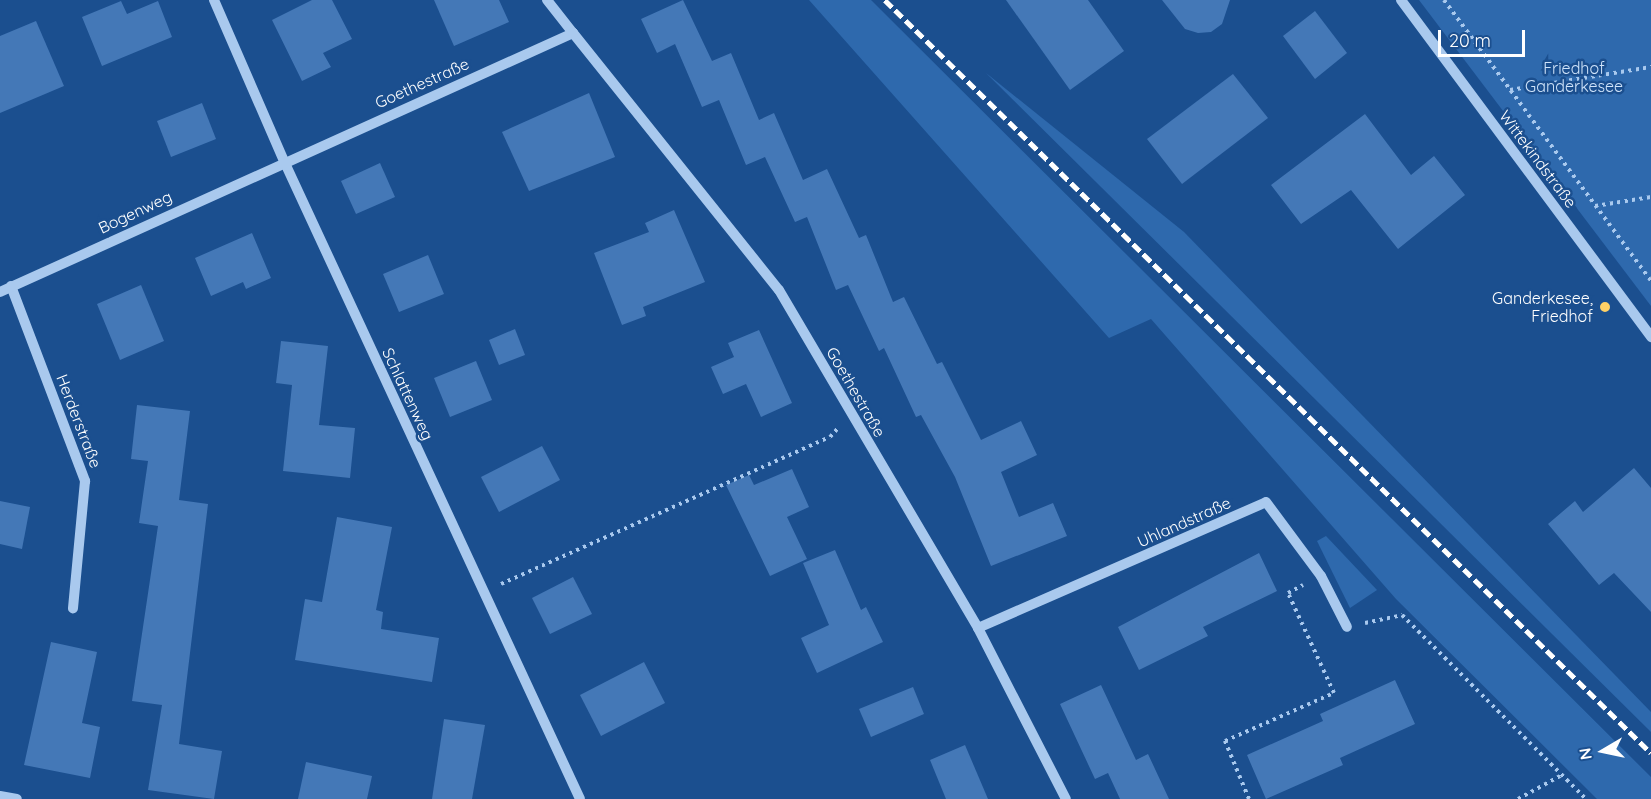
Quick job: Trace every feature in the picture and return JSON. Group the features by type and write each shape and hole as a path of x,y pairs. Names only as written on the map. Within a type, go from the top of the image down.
{"street":[{"name":"Schlattenweg","path":"214,0 284,161 580,799"},
{"name":"Goethestraße","path":"547,0 779,290 978,628 1066,799"},
{"name":"Wittekindstraße","path":"1401,0 1651,337"},
{"name":"Goethestraße","path":"284,161 573,33"},
{"name":"Bogenweg","path":"0,292 284,161"},
{"name":"Herderstraße","path":"11,286 85,481 73,608"},
{"name":"Uhlandstraße","path":"978,628 1266,502 1322,576 1347,627"},
{"path":"0,796 17,799"}],"path":[{"path":"1444,0 1651,281"},
{"path":"1510,90 1651,67"},
{"path":"1595,206 1651,197"},
{"path":"484,591 830,437 851,413"},
{"path":"1249,799 1225,741 1334,693 1288,593 1322,576"},
{"path":"1347,627 1402,615 1586,799"},
{"path":"1518,799 1562,775"}],"green space":[{"path":"809,0 871,0 1651,777 1651,799 1597,799 1396,599 1151,319 1109,338"},
{"name":"Friedhof Ganderkesee","path":"1419,0 1651,0 1651,306"},
{"path":"986,73 1184,232 1651,712 1651,732"},
{"path":"1326,536 1377,590 1350,608 1317,541"}],"building":[{"path":"312,0 332,0 352,39 323,53 331,67 302,81 272,20"},
{"path":"434,0 499,0 509,22 454,46"},
{"path":"683,0 712,61 731,53 759,120 774,113 803,180 827,169 859,238 866,235 893,302 904,297 937,364 942,362 981,440 1021,421 1037,455 1001,472 1019,517 1053,503 1067,536 991,566 955,477 921,415 916,417 884,348 879,351 848,285 836,290 807,217 795,222 765,157 746,165 719,100 702,107 675,44 657,53 641,19"},
{"path":"1006,0 1088,0 1124,51 1070,90"},
{"path":"1162,0 1230,0 1222,24 1211,32 1198,33 1185,29"},
{"path":"121,1 127,14 158,1 172,37 102,66 82,17"},
{"path":"1315,11 1347,53 1315,79 1283,36"},
{"path":"36,21 64,86 0,113 0,36"},
{"path":"1233,74 1268,118 1182,184 1147,139"},
{"path":"589,93 615,157 529,191 502,132"},
{"path":"202,103 216,139 171,157 157,121"},
{"path":"1365,114 1411,175 1434,156 1465,195 1398,249 1351,190 1301,224 1271,185"},
{"path":"380,163 395,197 356,214 341,181"},
{"path":"674,210 705,282 643,307 646,316 622,325 594,253 649,232 645,223"},
{"path":"252,233 271,278 246,289 243,282 211,296 195,258"},
{"path":"428,255 444,294 399,312 383,274"},
{"path":"141,285 164,341 120,360 97,304"},
{"path":"515,329 525,355 499,365 489,340"},
{"path":"759,330 792,403 761,417 746,384 723,394 711,367 734,357 728,343"},
{"path":"281,341 328,346 319,425 355,428 350,478 283,471 292,385 276,383"},
{"path":"476,361 492,400 450,417 434,378"},
{"path":"137,405 190,411 179,500 208,504 179,744 222,751 214,799 148,790 162,705 132,701 158,526 139,523 148,461 131,459"},
{"path":"542,446 560,480 499,512 481,477"},
{"path":"1634,468 1651,488 1651,612 1614,573 1599,585 1548,524 1575,501 1583,512"},
{"path":"792,469 809,507 787,517 807,559 770,576 726,485 749,475 754,485"},
{"path":"0,501 30,507 22,549 0,544"},
{"path":"337,517 392,527 376,610 383,612 381,629 439,638 432,682 295,660 305,599 322,602"},
{"path":"835,550 861,610 866,607 883,642 817,673 801,638 829,625 803,563"},
{"path":"1259,553 1277,591 1203,627 1208,636 1139,670 1118,627"},
{"path":"573,577 592,614 550,634 532,598"},
{"path":"51,642 97,652 82,723 100,727 90,778 24,765"},
{"path":"644,662 665,703 601,736 580,695"},
{"path":"1395,680 1415,724 1340,758 1343,765 1266,799 1247,755 1323,721 1320,714"},
{"path":"1101,685 1136,760 1148,754 1169,799 1120,799 1108,773 1095,779 1060,704"},
{"path":"913,687 924,714 871,737 859,709"},
{"path":"444,719 485,725 472,799 432,799"},
{"path":"965,745 988,799 946,799 930,760"},
{"path":"306,762 372,776 367,799 298,799"}],"railway":[{"path":"885,0 1651,753"}],"place":[{"name":"Ganderkesee, Friedhof","path":"1605,307"}]}
